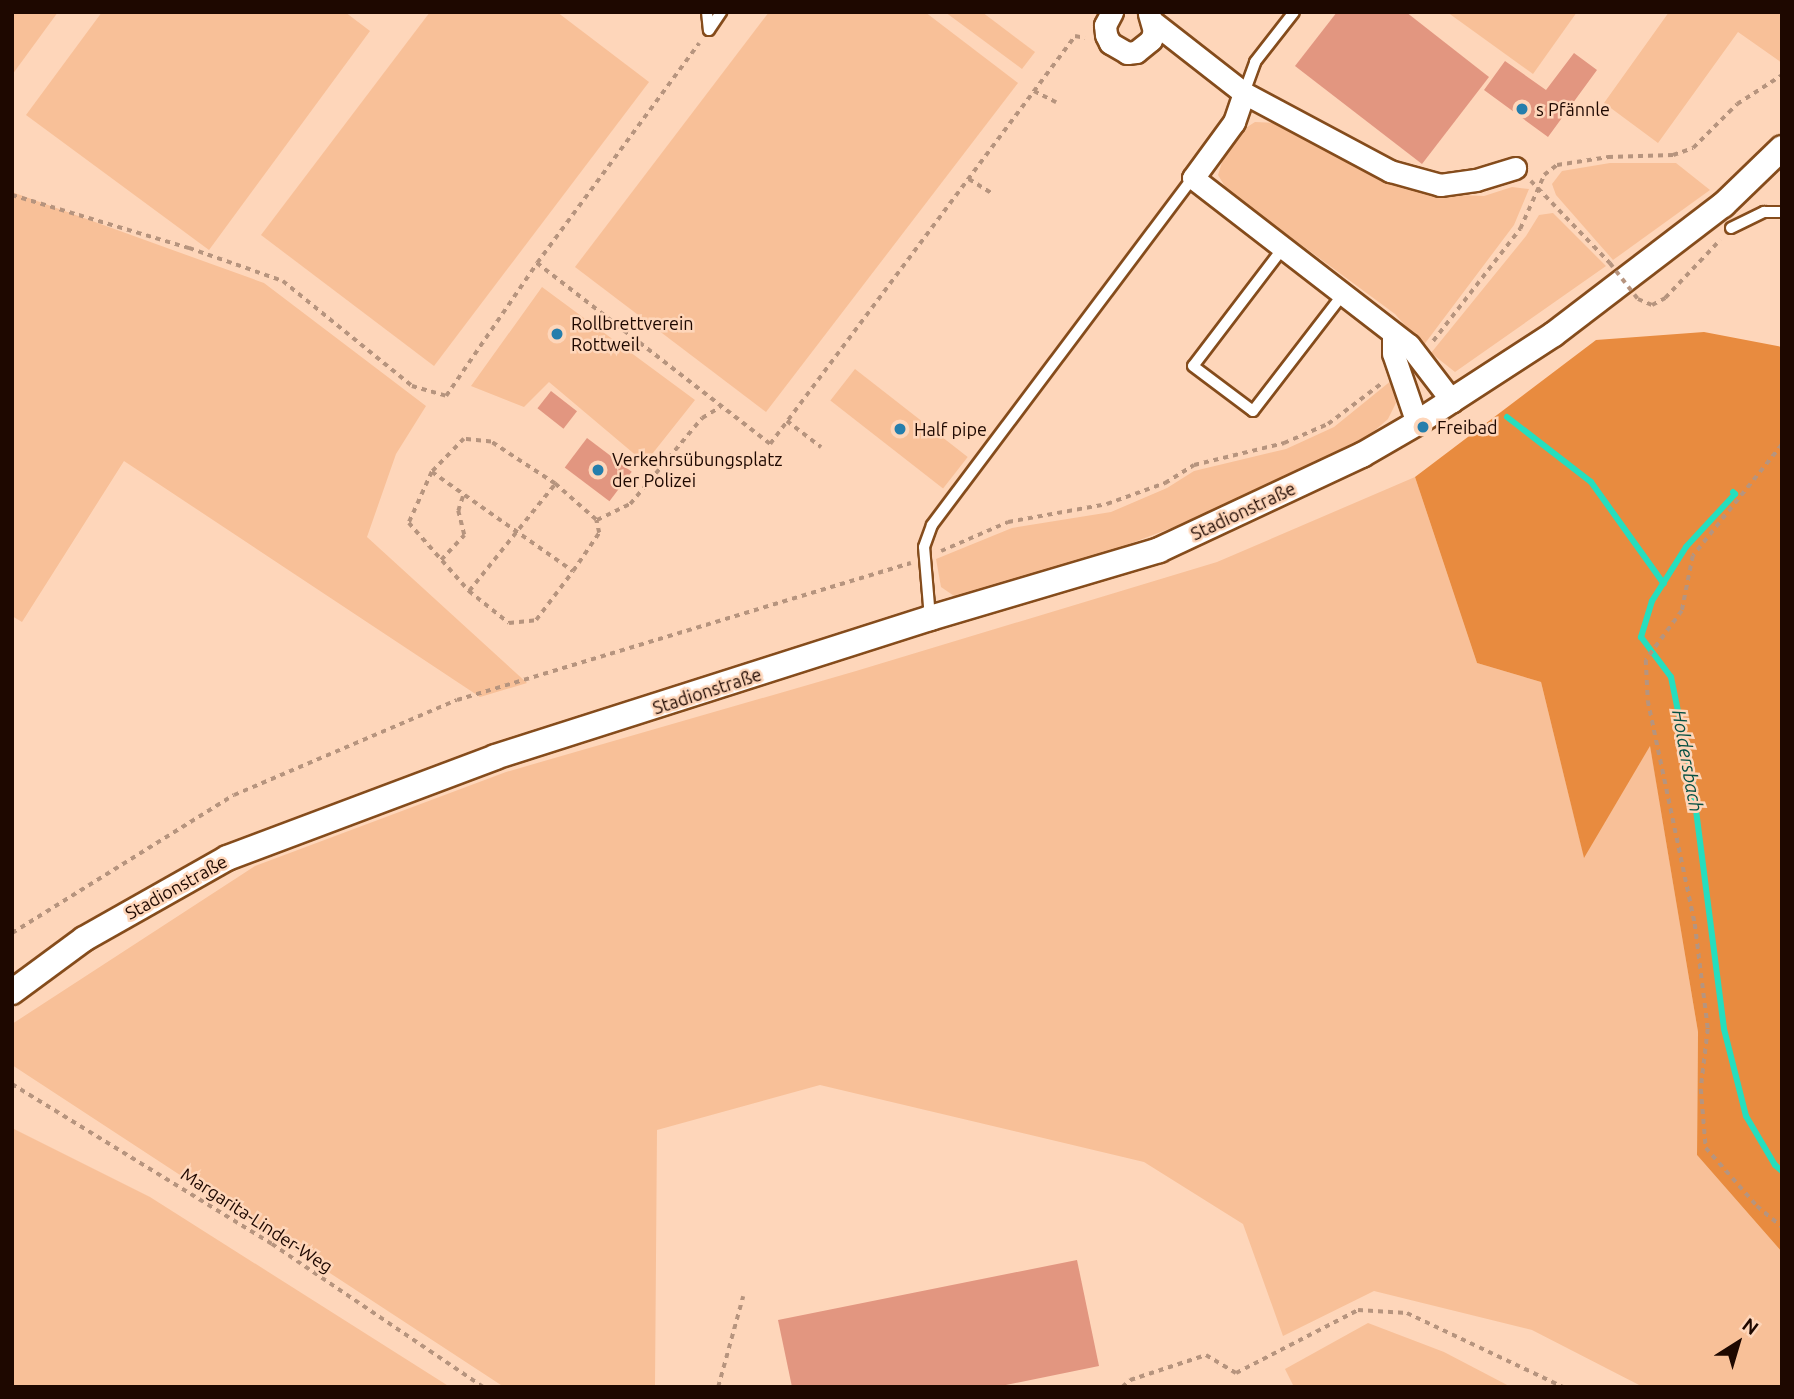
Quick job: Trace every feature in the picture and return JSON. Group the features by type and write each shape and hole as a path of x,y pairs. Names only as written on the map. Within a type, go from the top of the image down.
{"street":[{"path":"1112,12 1105,25 1110,43 1127,52 1136,52 1151,40 1150,17"},
{"path":"1150,17 1244,93 1390,171 1440,186 1476,180 1515,168"},
{"path":"1244,93 1234,122 1193,178 1409,345 1452,401"},
{"name":"Stadionstraße","path":"12,992 84,939 227,858 495,757 930,618 1159,550 1362,455 1452,401 1554,334 1723,205 1782,148"},
{"path":"1393,334 1393,353 1417,423"}],"lane":[{"path":"707,12 709,30"},
{"path":"709,30 721,12"},
{"path":"1244,93 1255,62 1294,12"},
{"path":"930,618 924,547 932,525 1193,178"},
{"path":"1731,228 1764,212 1782,212"},
{"path":"1283,248 1193,366 1253,411 1343,294"}],"path":[{"path":"12,195 189,248 283,281 412,386 446,396 537,263 709,30"},
{"path":"537,263 770,444 1075,36 1110,43"},
{"path":"1418,356 1520,229 1544,175 1557,165 1608,157 1673,155 1693,148 1737,104 1782,75"},
{"path":"1034,91 1056,102"},
{"path":"969,179 991,193"},
{"path":"1540,189 1610,263 1638,299 1652,304 1665,298 1731,228"},
{"path":"12,933 234,795 457,700 925,558 1008,522 1107,504 1165,483 1194,465 1284,443 1328,424 1399,369"},
{"path":"596,520 629,504 702,418 720,407"},
{"path":"787,421 821,447"},
{"path":"464,439 491,442 555,484 596,520 598,533 536,620 509,622 469,590 409,523 432,472 464,439"},
{"path":"1782,445 1693,556 1682,611 1646,660 1648,701 1695,924 1707,1029 1702,1089 1706,1148 1757,1206 1782,1227"},
{"path":"432,472 573,571"},
{"path":"469,590 555,484"},
{"path":"441,560 464,535 458,512 463,495"},
{"name":"Margarita-Linder-Weg","path":"12,1084 272,1244 482,1387"},
{"path":"718,1387 743,1296"},
{"path":"1122,1387 1130,1380 1206,1355 1236,1373 1358,1310 1407,1313 1563,1387"}],"shaded area":[{"path":"12,12 58,12 12,75"},
{"path":"102,12 345,12 370,31 209,250 26,115"},
{"path":"430,12 557,12 649,82 434,366 261,235"},
{"path":"769,12 925,12 1018,83 766,412 575,267"},
{"path":"945,12 982,12 1035,52 1022,69"},
{"path":"1447,12 1577,12 1533,74"},
{"path":"1669,12 1782,12 1782,63 1738,32 1658,143 1604,103"},
{"path":"1255,122 1278,123 1437,194 1484,196 1512,187 1529,189 1514,225 1423,346 1395,314 1227,190 1218,175 1223,159 1244,129"},
{"path":"1610,163 1676,163 1710,190 1613,260 1556,195 1552,184 1562,171"},
{"path":"12,192 264,283 426,406 396,454 367,537 527,683 480,697 124,461 22,622 12,616"},
{"path":"1553,213 1606,266 1455,372 1431,353 1526,236 1539,215"},
{"name":"Rollbrettverein Rottweil","path":"542,287 695,400 645,463 549,382 524,407 471,386"},
{"path":"1704,332 1782,347 1782,1252 1697,1155 1698,1032 1650,746 1584,858 1541,682 1477,663 1415,477 1596,340"},
{"name":"Half pipe","path":"855,369 968,457 943,489 830,401"},
{"path":"1392,380 1396,403 1388,419 1373,432 1333,457 1216,511 1095,557 957,598 941,587 936,559 1012,528 1111,512 1167,488 1194,471 1286,449 1334,427"},
{"path":"1415,477 1477,663 1541,682 1584,857 1650,745 1698,1032 1697,1155 1782,1252 1782,1387 1643,1387 1532,1330 1374,1291 1283,1336 1243,1224 1144,1162 820,1085 657,1130 655,1387 504,1387 12,1065 12,1024 255,866 506,772 856,671 1217,562"},
{"path":"12,1128 150,1197 450,1387 12,1387"},
{"path":"1368,1323 1444,1352 1511,1387 1294,1387 1285,1369"}],"building":[{"path":"1337,12 1406,12 1489,77 1422,164 1295,66"},
{"path":"1574,53 1597,70 1548,137 1484,90 1505,61 1546,90"},
{"path":"551,391 577,411 563,429 537,408"},
{"name":"Verkehrsübungsplatz der Polizei","path":"587,438 632,472 609,501 565,468"},
{"path":"1077,1260 1099,1366 996,1387 792,1387 778,1320"}],"waterway":[{"name":"Holdersbach","path":"1507,417 1591,482 1664,584"},
{"name":"Holdersbach","path":"1733,492 1735,494 1686,547 1652,601 1641,637 1671,677 1692,779 1724,1029 1746,1116 1775,1165 1782,1171"}],"place":[{"name":"s Pfännle","path":"1522,109"},
{"name":"Rollbrettverein Rottweil","path":"557,334"},
{"name":"Freibad","path":"1423,427"},
{"name":"Half pipe","path":"900,429"},
{"name":"Verkehrsübungsplatz der Polizei","path":"598,470"}]}
